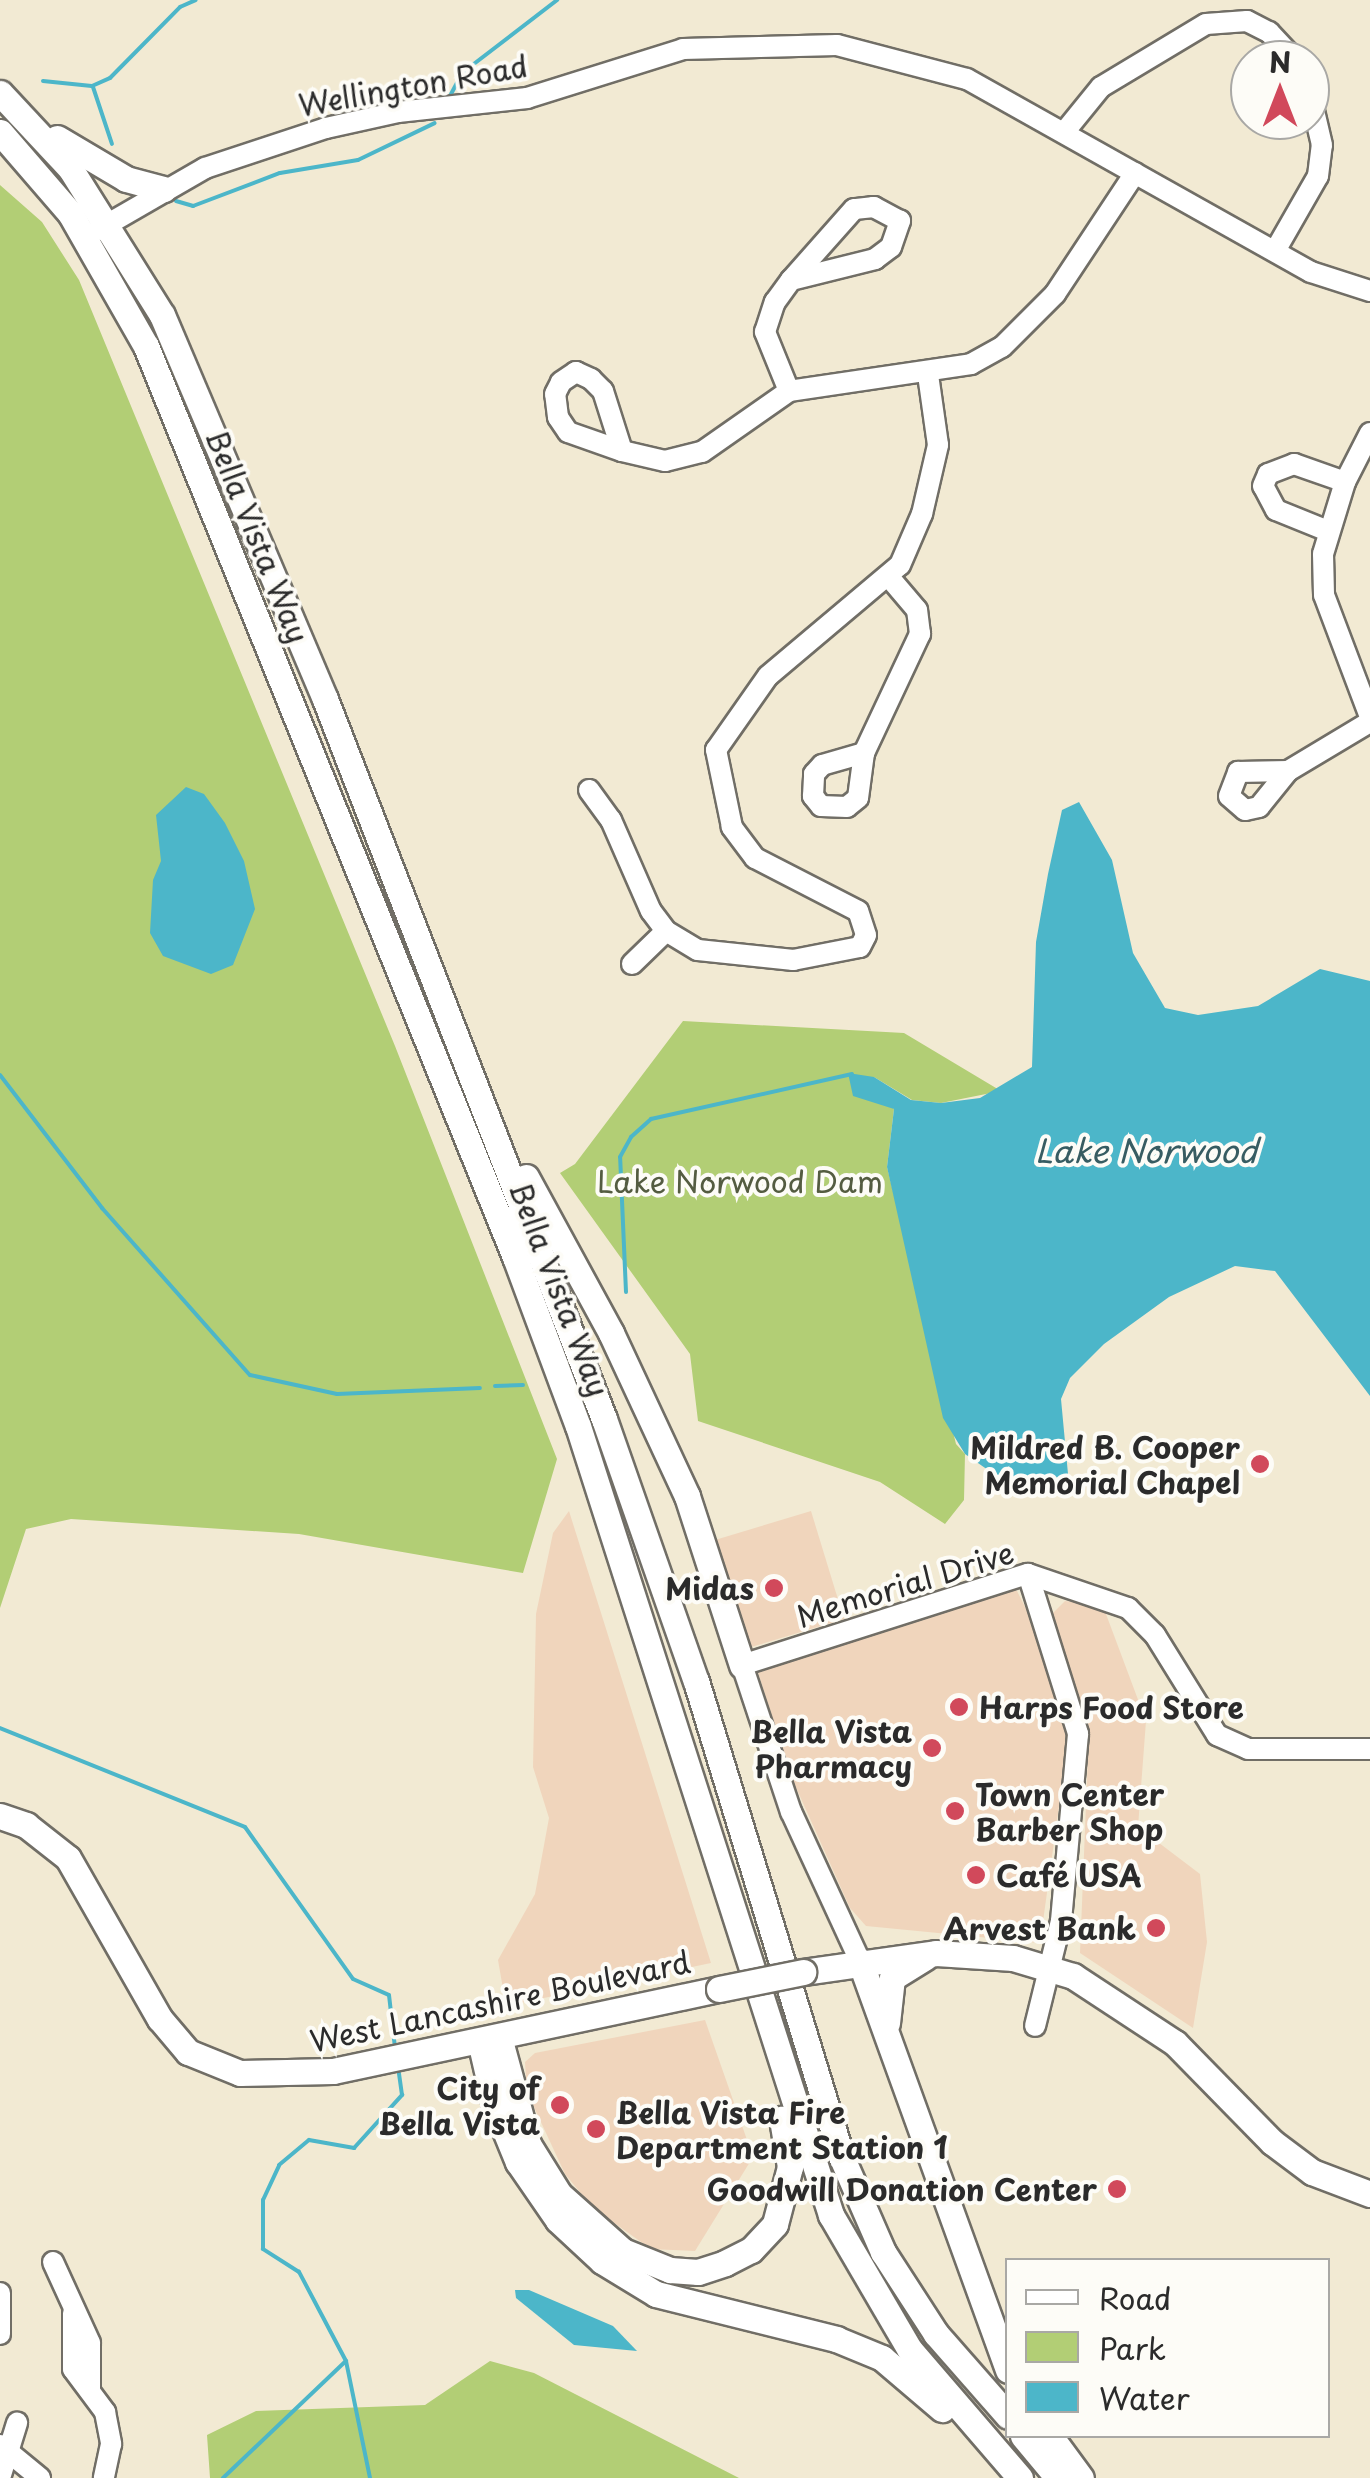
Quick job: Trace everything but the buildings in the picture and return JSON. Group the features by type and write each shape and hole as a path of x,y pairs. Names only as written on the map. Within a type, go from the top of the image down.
{"main road":[{"path":"9,100 78,154 164,190"},
{"name":"Bella Vista Way","path":"9,100 109,224 162,316 482,1095 696,1681 842,2158 894,2268 936,2334 1005,2413"},
{"name":"Bella Vista Way","path":"0,132 86,237 146,346 515,1257 578,1426 726,1901 831,2215 910,2350 1020,2478"},
{"path":"482,1095 612,1333 679,1478 742,1665"},
{"name":"West Lancashire Boulevard","path":"0,1816 26,1825 68,1858 160,2020 188,2052 240,2072 333,2071 803,1972 936,1953 1048,1967 1102,1989 1147,2021 1312,2172 1370,2194"},
{"path":"490,2039 528,2144 559,2194 623,2251 670,2270 698,2272 751,2250 774,2224 790,2167 726,1901"},
{"path":"889,2043 892,1978 936,1953"},
{"path":"860,1961 1005,2362"},
{"path":"490,2039 495,2106 518,2162 558,2220 602,2261 656,2294 836,2339 882,2358 936,2402 1005,2478"},
{"path":"1025,2438 1058,2478"},
{"path":"1051,2438 1081,2478"}],"street":[{"path":"1066,130 1101,87 1173,38 1206,24 1246,21 1276,40"},
{"name":"Wellington Road","path":"86,237 164,190 242,154 326,128 398,112 527,98 636,59 758,43 837,44 902,58 967,80 1066,130 1311,272 1370,291"},
{"path":"1275,252 1318,176 1321,140"},
{"path":"622,451 665,462 702,452 789,392 928,375 971,364 1029,321 1080,263 1135,173"},
{"path":"789,392 765,332 791,280 854,209 874,206 900,221 891,246 875,259 791,280"},
{"path":"589,790 666,931 698,950 762,961 820,958 860,947 866,936 858,910 754,858 732,827 716,750 768,676 889,577 922,514 938,445 928,375"},
{"path":"1288,771 1370,720 1324,595 1328,532 1345,482 1370,433"},
{"path":"1328,532 1276,510 1263,486 1268,474 1294,464 1345,482"},
{"path":"864,753 920,634 916,610 889,577"},
{"path":"632,964 666,931"},
{"path":"1028,1574 1078,1734 1068,1866 1035,2026"},
{"name":"Memorial Drive","path":"742,1665 1028,1574 1128,1608 1155,1635 1217,1735 1248,1750 1370,1750"},
{"path":"742,1665 791,1812 860,1961"},
{"path":"53,2262 90,2343 90,2390 105,2412 111,2444 104,2478"},
{"path":"0,2293 0,2334"},
{"path":"0,2478 5,2448 18,2423"},
{"path":"5,2448 40,2478"}],"shaded area":[{"path":"569,1511 711,1963 506,2006 498,1960 535,1894 549,1818 533,1767 536,1614 553,1533"},
{"path":"811,1511 844,1619 748,1648 715,1540"},
{"path":"1006,1590 1017,1591 1027,1611 1068,1741 1040,1943 866,1926 850,1908 790,1774 757,1669"},
{"path":"1065,1601 1103,1606 1146,1721 1138,1827 1200,1874 1207,1942 1193,2028 1080,1953 1089,1730 1052,1614"},
{"path":"705,2020 753,2157 695,2251 651,2249 593,2208 565,2174 527,2092 525,2062 535,2053"}],"green space":[{"path":"0,185 42,222 79,280 395,1046 557,1459 523,1573 299,1534 71,1519 26,1529 0,1608"},
{"name":"Lake Norwood Dam","path":"683,1021 904,1033 1001,1091 941,1103 912,1100 874,1077 882,1099 894,1109 887,1167 956,1444 965,1454 964,1500 945,1524 880,1482 698,1421 690,1354 560,1173 575,1164"},
{"path":"490,2361 534,2373 739,2478 210,2478 207,2435 256,2411 425,2405"}],"water":[{"path":"186,787 204,794 225,823 244,861 255,909 233,965 211,974 163,956 150,933 153,880 161,861 156,815"},
{"name":"Lake Norwood","path":"1079,802 1112,860 1133,953 1165,1008 1198,1015 1258,1006 1320,969 1370,981 1370,1396 1275,1271 1235,1266 1169,1297 1104,1344 1070,1378 1061,1399 1068,1474 1049,1495 1011,1486 965,1454 943,1418 887,1167 894,1109 853,1096 848,1073 874,1077 911,1100 941,1103 980,1098 1032,1067 1036,942 1048,874 1062,810"},
{"path":"515,2290 529,2290 613,2326 637,2351 574,2345 516,2298"}],"waterway":[{"path":"43,81 92,86 110,78 180,7 196,0"},
{"path":"450,96 462,73 557,0"},
{"path":"93,87 112,144"},
{"path":"176,201 193,206 280,173 358,160 435,123"},
{"path":"626,1292 620,1157 631,1137 651,1119 852,1074"},
{"path":"0,1075 102,1208 250,1375 337,1394 480,1388"},
{"path":"495,1386 523,1385"},
{"path":"0,1728 245,1827 353,1979 389,1995 395,2048"},
{"path":"370,2478 346,2361 299,2272 263,2249 263,2200 279,2165 309,2140 354,2148 402,2095 398,2067"},
{"path":"223,2478 346,2361"}],"place":[{"name":"Mildred B. Cooper Memorial Chapel","path":"1260,1464"},
{"name":"Midas","path":"774,1588"},
{"name":"Harps Food Store","path":"959,1707"},
{"name":"Bella Vista Pharmacy","path":"932,1748"},
{"name":"Town Center Barber Shop","path":"955,1811"},
{"name":"Café USA","path":"976,1875"},
{"name":"Arvest Bank","path":"1156,1928"},
{"name":"City of Bella Vista","path":"560,2105"},
{"name":"Bella Vista Fire Department Station 1","path":"596,2129"},
{"name":"Goodwill Donation Center","path":"1117,2189"}]}
